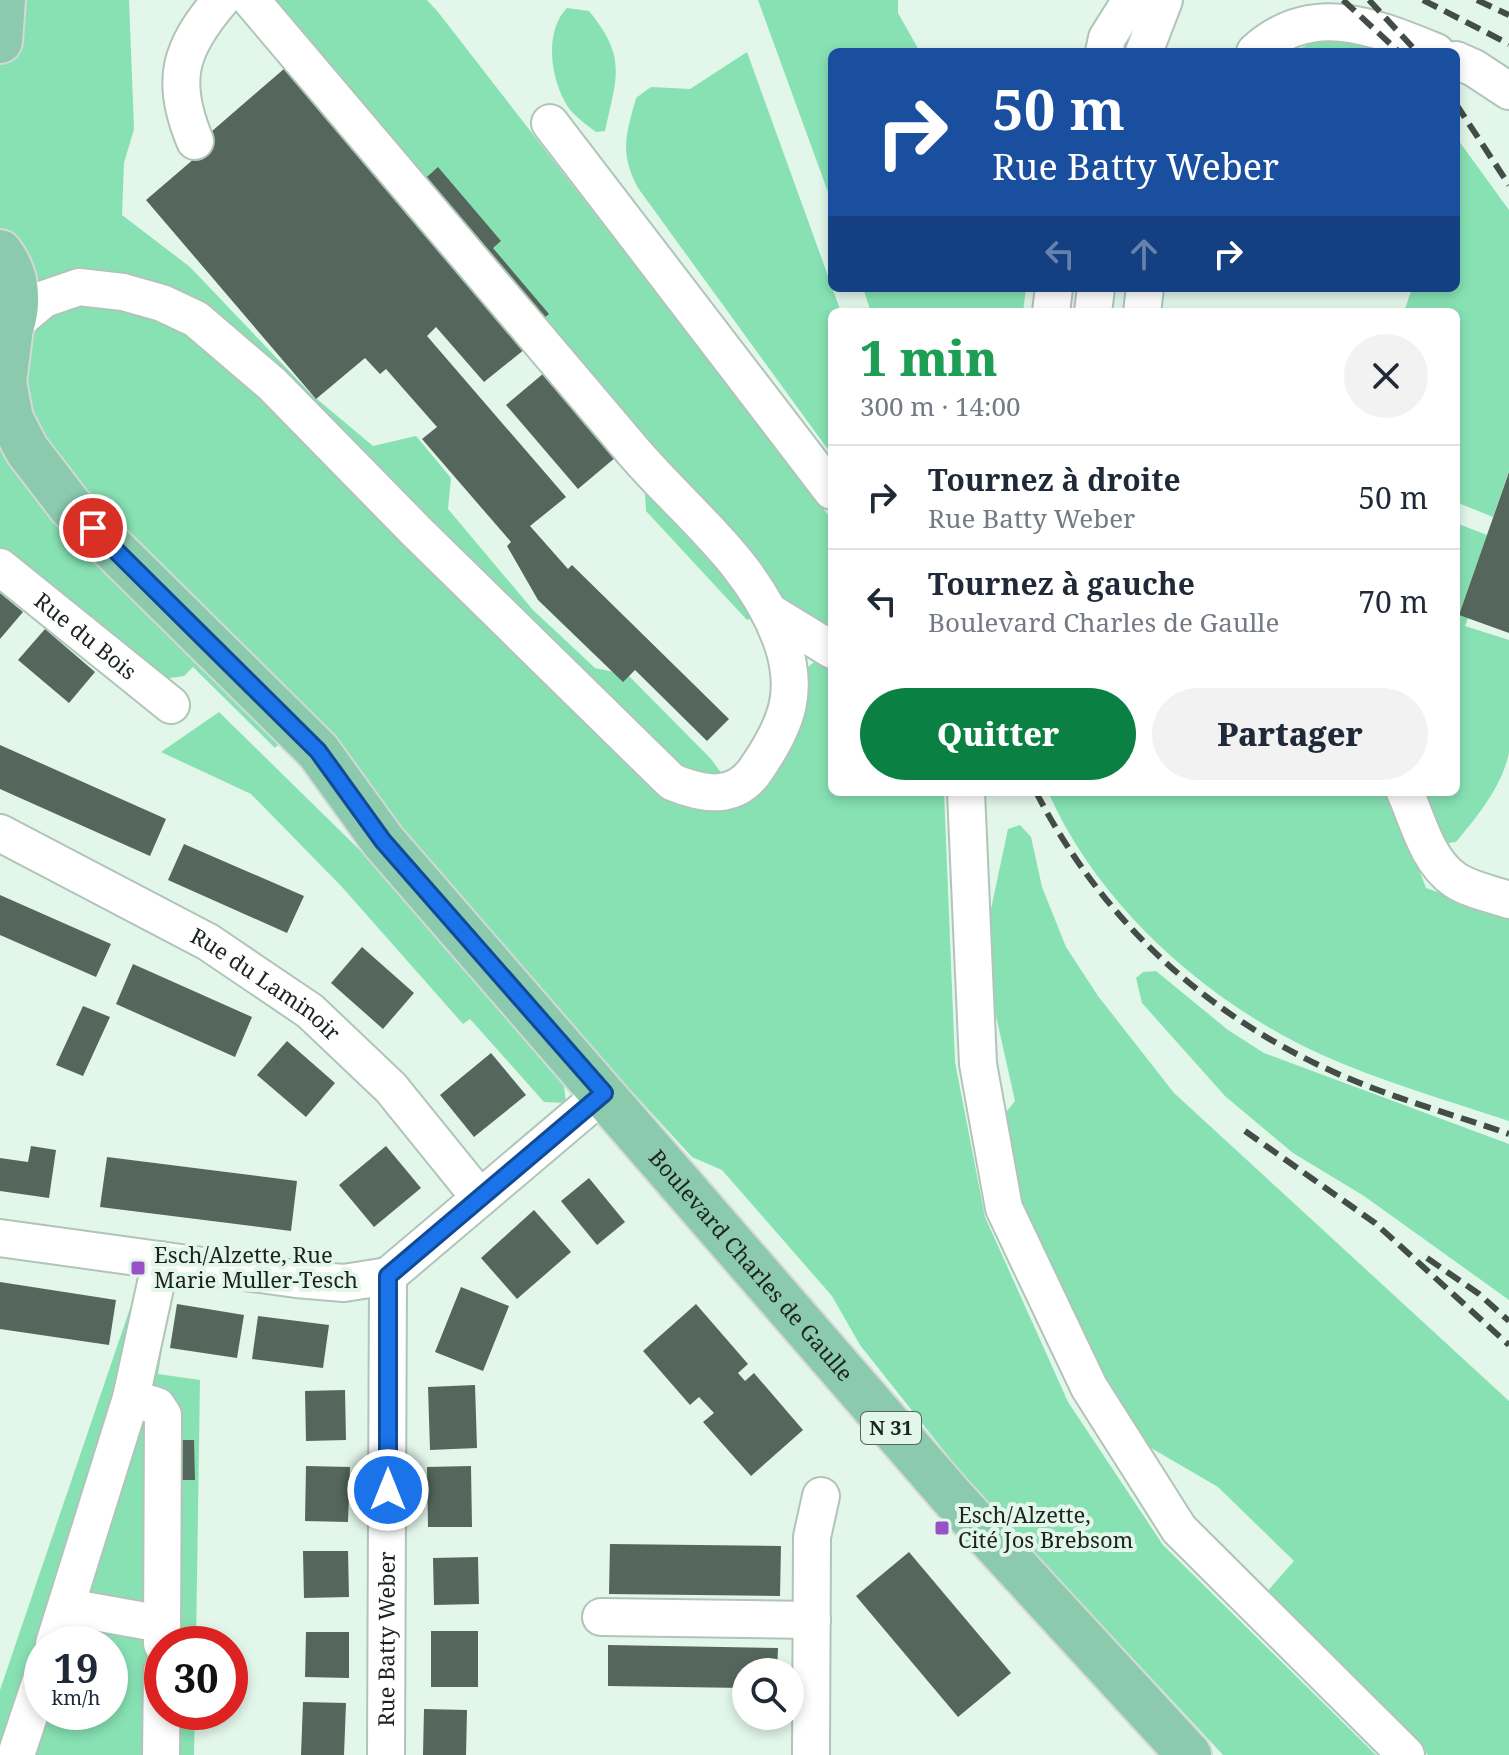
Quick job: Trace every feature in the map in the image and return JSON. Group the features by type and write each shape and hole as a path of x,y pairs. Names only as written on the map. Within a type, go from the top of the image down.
{"main road":[{"path":"0,41 3,0"},
{"name":"Boulevard Charles de Gaulle","path":"0,252 12,272 17,298 8,336 4,382 11,419 27,450 70,506 318,751 383,841 952,1497 1189,1755"},
{"name":"Boulevard Charles de Gaulle","path":"0,459 51,525 294,770 383,841"}],"street":[{"path":"195,141 183,112 180,81 185,50 201,23 221,0"},
{"path":"8,336 44,299 79,287 123,292 162,303 196,319 230,347 672,782 699,793 726,793 751,778 787,714 792,680 770,612 743,567 656,478 251,0"},
{"path":"1105,48 1107,38 1131,0"},
{"path":"1121,48 1138,0"},
{"path":"1146,48 1164,0"},
{"path":"1259,48 1306,24 1337,19 1424,48"},
{"path":"1460,62 1509,91"},
{"path":"550,123 828,486"},
{"name":"Rue du Bois","path":"0,567 171,705"},
{"path":"770,612 828,648"},
{"path":"966,796 978,1064 1004,1208 1089,1387 1179,1529 1406,1755"},
{"path":"1407,796 1434,858 1443,870 1458,882 1509,900"},
{"name":"Rue du Laminoir","path":"0,833 208,942 310,1011 391,1088 480,1198"},
{"path":"0,1238 344,1283 388,1276 604,1093"},
{"path":"60,1626 131,1398 161,1260"},
{"name":"Rue Batty Weber","path":"386,1755 388,1276"},
{"path":"131,1398 157,1406 163,1415 162,1626"},
{"path":"811,1755 812,1537 821,1496"},
{"path":"67,1607 144,1629"},
{"path":"601,1617 812,1620"},
{"path":"16,1755 24,1730"},
{"path":"161,1730 161,1755"}],"green space":[{"path":"3,0 129,0 134,129 124,163 122,215 190,267 311,394 373,446 416,436 451,478 448,509 533,610 595,668 628,675 711,759 722,774 726,792 792,680 828,651 828,796 944,796 955,1062 985,1217 1068,1402 1163,1545 1376,1755 1223,1755 971,1485 860,1345 832,1296 722,1170 692,1157 318,751 295,729 275,748 193,667 184,676 143,682 0,560 0,41"},
{"path":"251,0 427,0 828,515 828,649 770,612 747,620 646,511 645,494 656,478"},
{"path":"758,0 898,0 898,13 918,48 828,48 828,192"},
{"path":"567,8 589,11 601,27 614,55 615,81 605,131 596,132 574,114 557,83 552,42 555,29"},
{"path":"1345,38 1374,48 1301,48 1315,41"},
{"path":"747,52 828,276 828,292 834,292 840,308 828,308 828,449 638,188 632,175 626,143 636,98 651,87 690,89"},
{"path":"1460,143 1509,210 1509,471 1493,517 1460,504 1460,308 1405,308 1411,292 1460,292"},
{"path":"864,292 1026,292 1024,308 870,308"},
{"path":"1460,525 1487,535 1460,612"},
{"path":"1460,615 1468,618 1465,626 1509,640 1509,752 1501,776 1480,811 1456,842 1441,844 1423,796 1460,796"},
{"path":"219,712 375,865 564,1086 566,1103 544,1102 470,1019 463,1024 342,887 251,794 161,752"},
{"path":"1050,796 1391,796 1426,888 1509,917 1509,1121 1343,1064 1278,1033 1237,1007 1198,979 1127,912 1096,874"},
{"path":"1020,825 1031,837 1042,887 1066,947 1098,996 1174,1093 1509,1401 1509,1755 1428,1755 1265,1594 1294,1561 1218,1487 1146,1445 1099,1380 1021,1221 1000,1120 1015,1101 992,998 984,942 1008,829"},
{"path":"1156,971 1228,1030 1264,1053 1509,1144 1509,1300 1364,1196 1293,1153 1225,1096 1142,1003 1136,978 1143,972"},
{"path":"138,1285 171,1290 158,1374 200,1380 196,1626 144,1626 144,1730 195,1730 194,1755 0,1755 0,1690"}],"building":[{"path":"285,68 525,349 484,382 436,327 427,336 566,497 530,526 568,569 572,565 729,719 707,741 635,670 623,682 538,600 507,546 511,542 422,439 437,427 386,369 380,374 365,358 316,399 146,200 195,158 189,151"},
{"path":"438,167 501,241 493,248 549,314 538,323 419,184"},
{"path":"544,373 616,457 578,489 506,405"},
{"path":"1509,472 1509,633 1460,615"},
{"path":"0,593 23,612 0,639"},
{"path":"45,629 95,672 69,703 18,660"},
{"path":"0,745 166,819 150,856 0,789"},
{"path":"184,844 304,896 287,933 168,880"},
{"path":"0,895 111,944 96,977 0,935"},
{"path":"362,947 414,993 383,1029 331,983"},
{"path":"133,964 252,1017 235,1057 116,1004"},
{"path":"83,1006 110,1017 83,1076 56,1065"},
{"path":"287,1041 335,1083 306,1117 257,1075"},
{"path":"491,1053 526,1095 474,1137 440,1095"},
{"path":"31,1146 56,1150 49,1198 0,1191 0,1158 28,1162"},
{"path":"386,1146 421,1188 374,1227 339,1185"},
{"path":"107,1157 297,1181 291,1231 100,1207"},
{"path":"589,1178 625,1222 597,1245 561,1201"},
{"path":"534,1210 571,1252 517,1299 481,1258"},
{"path":"0,1282 116,1300 109,1345 0,1329"},
{"path":"461,1287 509,1306 483,1371 435,1352"},
{"path":"177,1304 244,1315 237,1358 170,1348"},
{"path":"696,1304 748,1364 738,1373 745,1381 754,1373 803,1430 751,1476 703,1422 714,1413 699,1397 690,1405 643,1351"},
{"path":"258,1316 329,1325 323,1368 252,1359"},
{"path":"475,1385 477,1448 430,1450 428,1387"},
{"path":"345,1390 346,1440 306,1441 305,1391"},
{"path":"181,1440 194,1440 195,1480 181,1480"},
{"path":"306,1466 350,1467 348,1522 305,1521"},
{"path":"471,1466 472,1527 428,1527 427,1467"},
{"path":"610,1544 781,1546 780,1596 609,1594"},
{"path":"303,1551 348,1551 349,1597 304,1598"},
{"path":"909,1552 1011,1673 958,1717 856,1596"},
{"path":"478,1557 479,1604 434,1605 433,1558"},
{"path":"431,1631 478,1631 478,1687 431,1687"},
{"path":"306,1632 349,1632 349,1678 305,1677"},
{"path":"608,1645 778,1648 778,1658 732,1658 732,1688 608,1686"},
{"path":"303,1702 346,1703 344,1755 301,1755"},
{"path":"424,1709 467,1710 466,1755 423,1755"}],"railway":[{"path":"1343,0 1395,48"},
{"path":"1369,0 1413,48"},
{"path":"1423,0 1509,44"},
{"path":"1477,0 1509,15"},
{"path":"1460,110 1509,185"},
{"path":"1038,796 1092,882 1125,922 1162,959 1243,1023 1288,1050 1357,1082 1509,1134"},
{"path":"1245,1131 1375,1223 1509,1345"},
{"path":"1427,1258 1479,1294 1509,1321"}],"place":[{"name":"Esch/Alzette, Rue Marie Muller-Tesch","path":"138,1268"},
{"name":"Esch/Alzette, Cité Jos Brebsom","path":"942,1528"}],"route":[{"path":"93,528 318,751 383,841 604,1093 388,1276 388,1490"}]}
